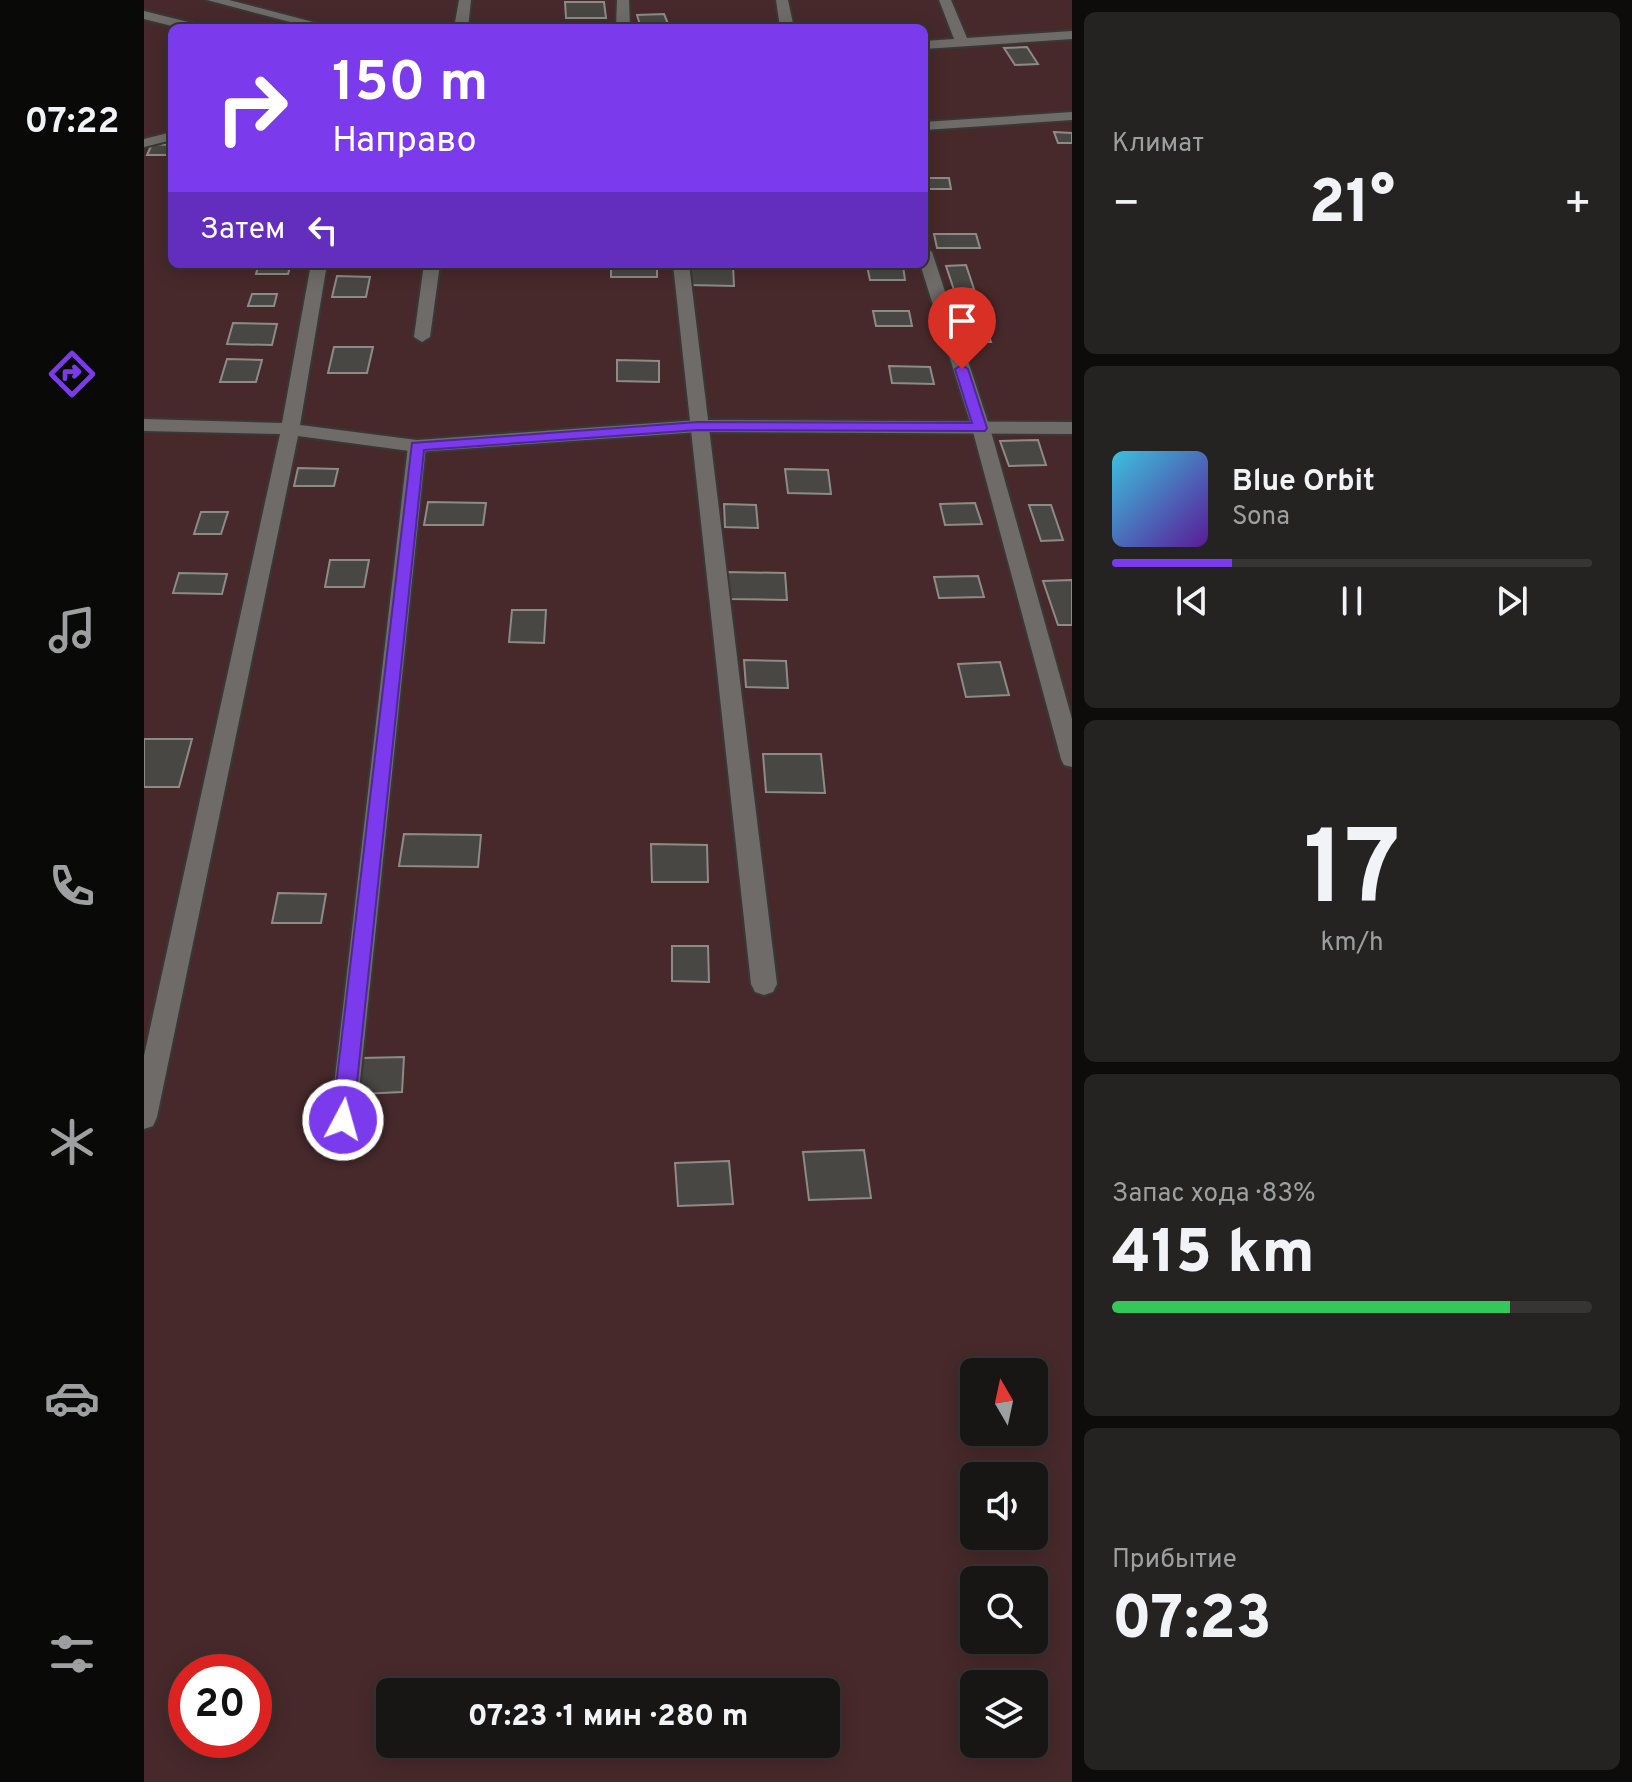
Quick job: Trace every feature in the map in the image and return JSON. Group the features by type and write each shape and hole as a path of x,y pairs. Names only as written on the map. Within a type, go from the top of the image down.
{"street":[{"path":"213,0 312,24"},
{"path":"260,12 271,0"},
{"path":"462,24 465,0"},
{"path":"623,0 623,24"},
{"path":"782,0 786,24"},
{"path":"945,0 962,42"},
{"path":"144,15 179,24"},
{"path":"928,45 1072,35"},
{"path":"928,126 1072,116"},
{"path":"144,143 168,137"},
{"path":"928,264 981,428 1072,759"},
{"path":"144,1117 290,429 318,268"},
{"path":"422,337 431,268"},
{"path":"681,268 764,984"},
{"path":"144,425 290,429 417,446 698,426 1072,428"},
{"path":"343,1120 417,446"}],"shaded area":[{"path":"144,0 1072,0 1072,1782 144,1782"}],"building":[{"path":"565,2 604,2 606,18 566,18"},
{"path":"664,14 668,24 640,24 637,15"},
{"path":"1027,47 1038,64 1015,65 1004,48"},
{"path":"1054,132 1072,133 1072,143 1058,143"},
{"path":"152,144 168,145 167,155 147,155"},
{"path":"928,178 949,178 951,189 928,189"},
{"path":"934,234 976,234 980,248 937,248"},
{"path":"966,265 974,289 954,290 946,266"},
{"path":"258,268 290,268 288,274 256,274"},
{"path":"440,268 487,268 487,269"},
{"path":"611,268 657,268 657,277 611,277"},
{"path":"690,268 733,268 734,286 690,285"},
{"path":"867,268 903,268 905,280 870,280"},
{"path":"337,276 370,277 366,297 332,297"},
{"path":"252,294 277,294 274,306 248,306"},
{"path":"873,311 909,311 912,326 876,326"},
{"path":"233,323 277,324 272,345 227,344"},
{"path":"960,326 985,326 991,342 965,342"},
{"path":"334,347 373,347 367,373 328,373"},
{"path":"227,359 262,360 256,382 220,382"},
{"path":"617,360 659,361 659,382 617,381"},
{"path":"889,366 930,367 934,384 892,383"},
{"path":"1038,440 1046,465 1009,466 1000,441"},
{"path":"298,468 338,469 334,486 294,486"},
{"path":"785,469 828,470 831,494 788,493"},
{"path":"428,502 486,503 483,525 424,525"},
{"path":"975,503 982,524 945,525 940,504"},
{"path":"724,504 756,505 758,528 725,527"},
{"path":"1029,505 1051,505 1063,540 1041,541"},
{"path":"201,512 228,512 221,534 194,534"},
{"path":"330,560 369,560 364,587 325,587"},
{"path":"727,572 785,573 787,600 728,599"},
{"path":"179,573 227,574 222,594 173,593"},
{"path":"978,576 984,597 939,598 934,577"},
{"path":"1072,580 1072,625 1058,625 1043,581"},
{"path":"512,610 546,610 544,643 509,642"},
{"path":"744,660 786,661 788,688 746,687"},
{"path":"1000,662 1009,695 966,697 958,664"},
{"path":"144,739 192,739 179,787 144,787"},
{"path":"763,754 821,754 825,793 766,792"},
{"path":"404,834 481,835 478,867 399,866"},
{"path":"651,844 707,845 708,882 652,882"},
{"path":"278,893 326,894 321,923 272,923"},
{"path":"672,946 708,946 709,982 672,981"},
{"path":"404,1057 402,1092 360,1094 362,1058"},
{"path":"864,1150 871,1198 809,1200 803,1152"},
{"path":"729,1161 733,1204 678,1206 675,1163"}],"route":[{"path":"343,1120 417,446 698,426 981,428 962,369"}]}
